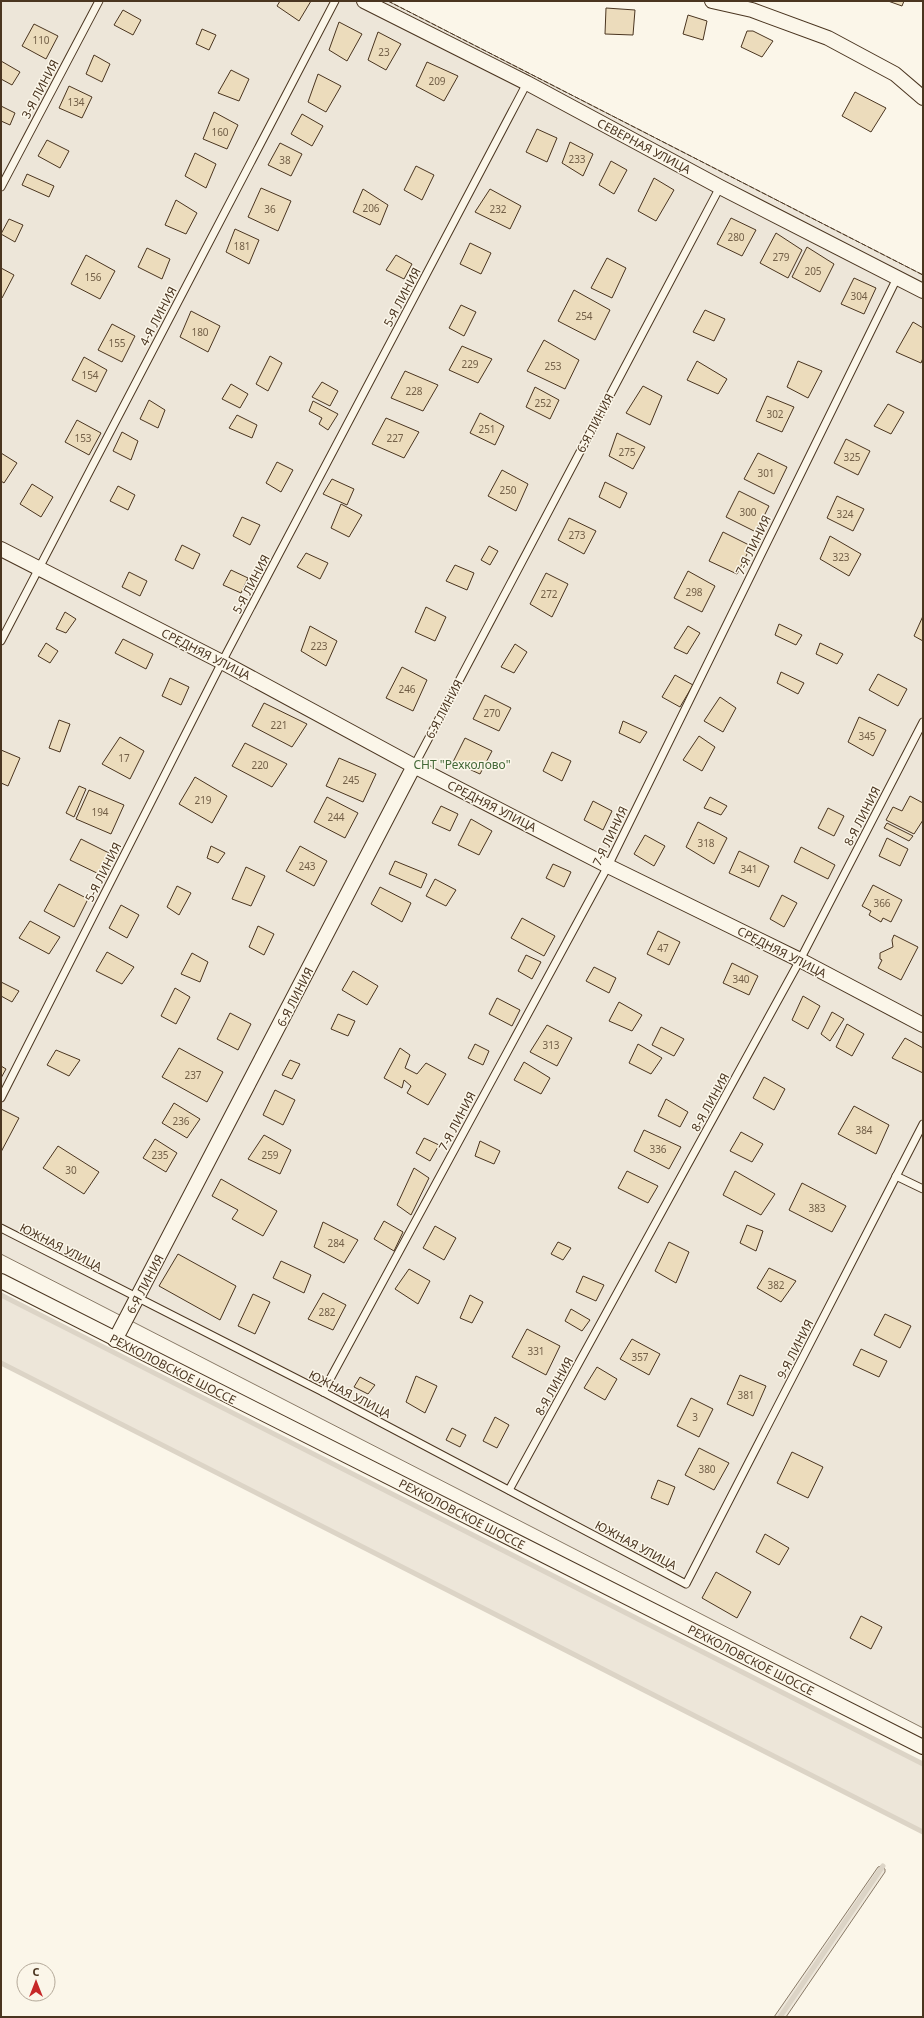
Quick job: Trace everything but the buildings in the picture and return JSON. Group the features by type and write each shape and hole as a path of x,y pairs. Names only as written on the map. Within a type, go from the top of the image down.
{"street":[{"name":"СЕВЕРНАЯ УЛИЦА","path":"364,1 527,83 720,187 923,291"},
{"path":"712,1 752,10 828,38 895,74 923,98"},
{"name":"СРЕДНЯЯ УЛИЦА","path":"1,549 222,662 414,766 608,866 800,960 923,1025"},
{"name":"6-Я ЛИНИЯ","path":"115,1340 138,1299 414,766"},
{"name":"РЕХКОЛОВСКОЕ ШОССЕ","path":"1,1281 115,1340 923,1747"}],"lane":[{"name":"3-Я ЛИНИЯ","path":"1,187 99,1"},
{"name":"4-Я ЛИНИЯ","path":"1,641 335,1"},
{"name":"5-Я ЛИНИЯ","path":"1,1098 222,662 527,83"},
{"name":"6-Я ЛИНИЯ","path":"414,766 720,187"},
{"name":"7-Я ЛИНИЯ","path":"323,1392 608,866 897,278"},
{"name":"8-Я ЛИНИЯ","path":"509,1490 800,960 923,722"},
{"name":"9-Я ЛИНИЯ","path":"686,1584 923,1124"},
{"path":"896,1176 923,1189"},
{"name":"ЮЖНАЯ УЛИЦА","path":"1,1228 323,1392 686,1584"}],"green space":[{"name":"СНТ \"Рехколово\"","path":"1,1 388,1 923,275 923,1728 1,1254"},
{"path":"1,1295 923,1764 923,1832 1,1363"},
{"path":"881,1866 885,1869 885,1872 786,2017 774,2017 878,1867"}],"waterway":[{"path":"1,1295 923,1764"},
{"path":"1,1363 923,1832"},
{"path":"780,2017 883,1866"}],"fence":[{"path":"388,1 923,275"}]}
